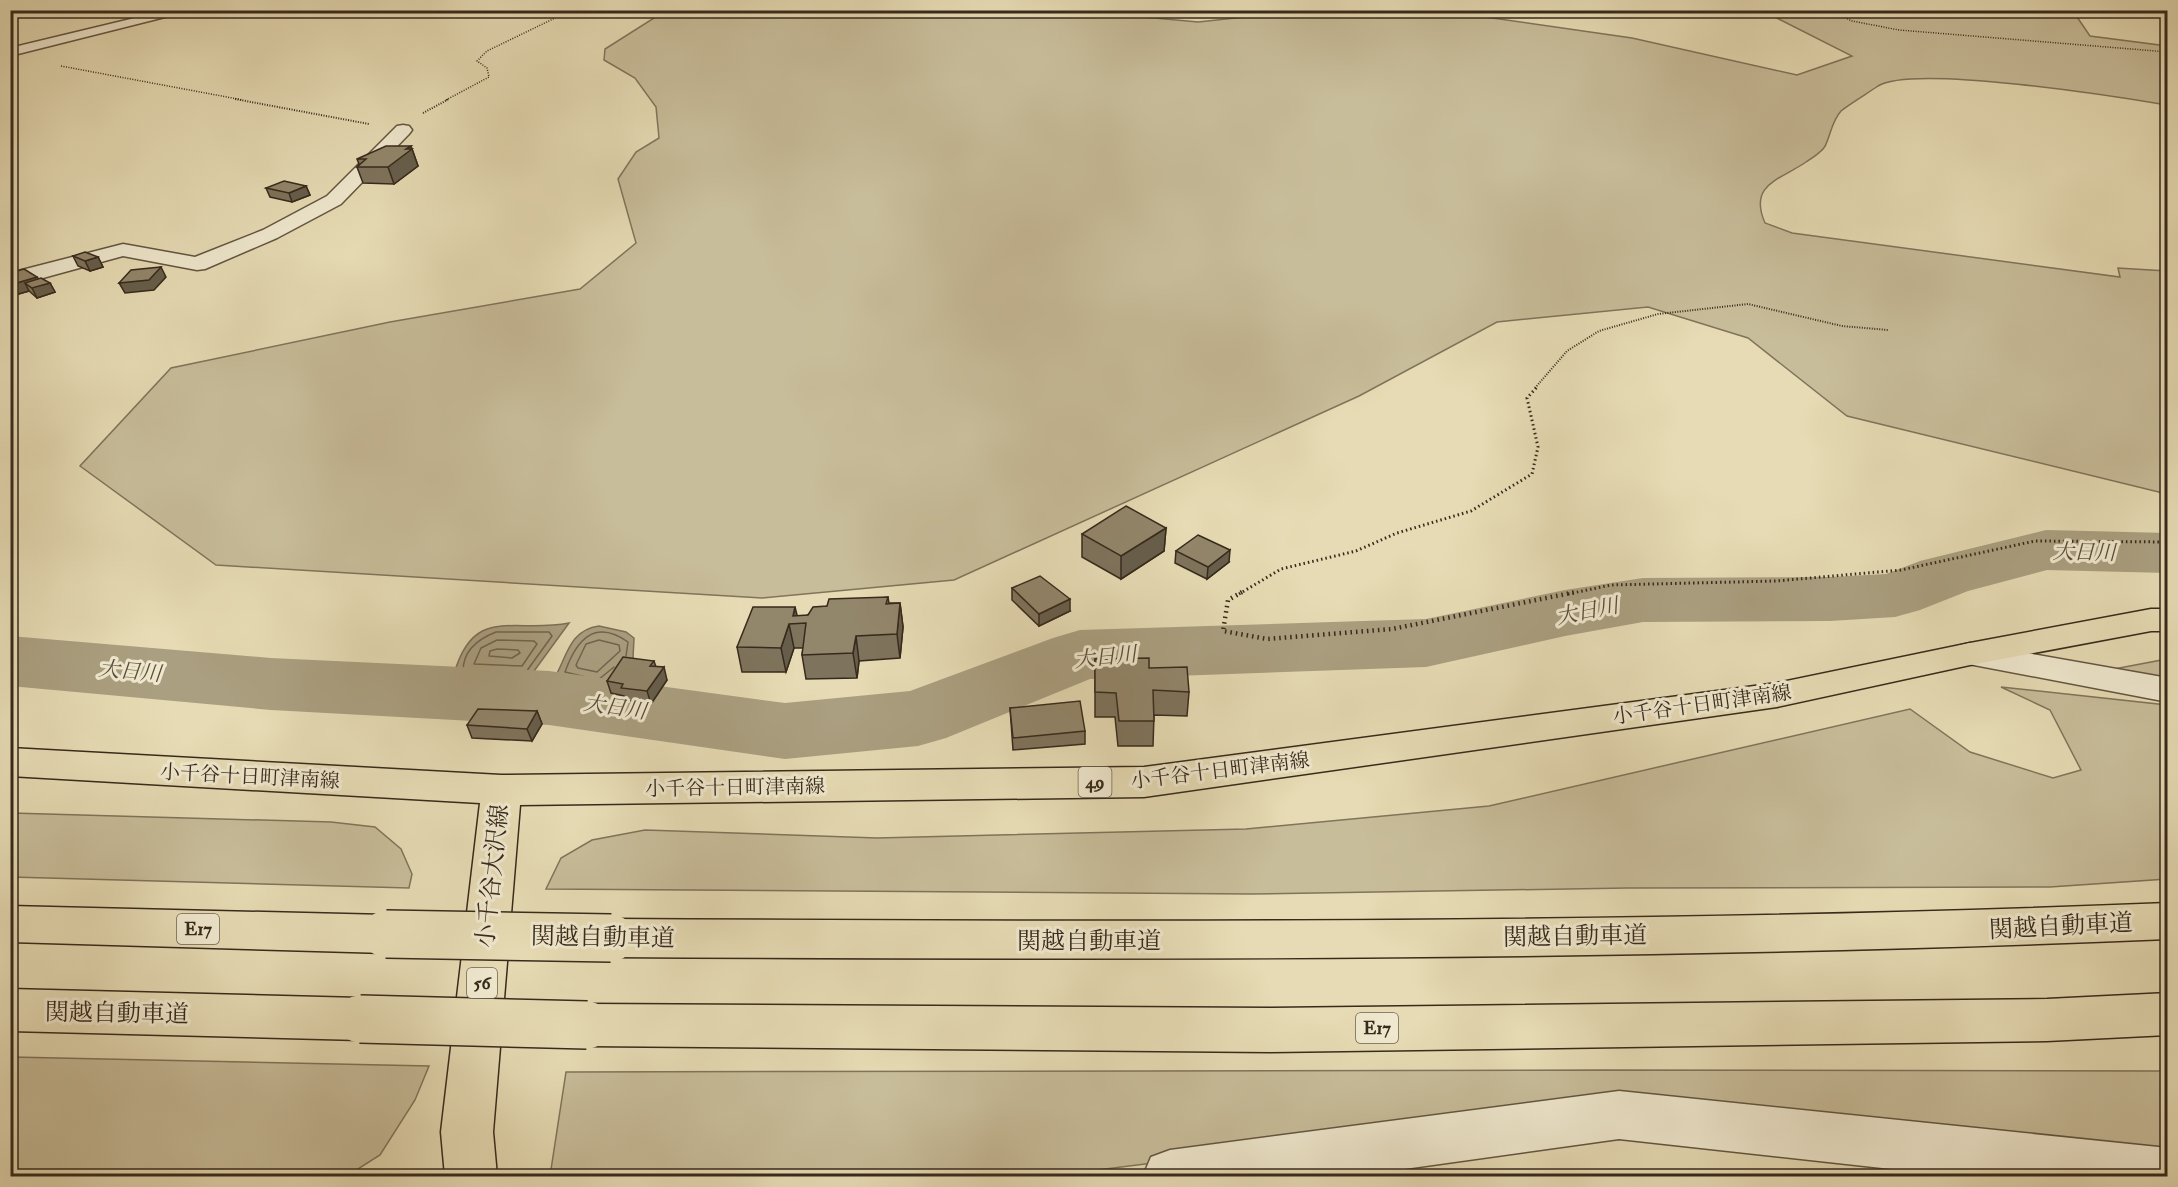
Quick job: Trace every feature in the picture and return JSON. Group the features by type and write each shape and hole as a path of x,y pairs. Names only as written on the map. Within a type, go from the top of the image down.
{"main road":[{"name":"小千谷十日町津南線","path":"10,762 501,790 1143,782 1777,695 1970,654 2151,620 2168,620"},
{"name":"小千谷大沢線","path":"471,1176 467,1132 501,790"},
{"name":"関越自動車道","path":"10,924 611,938 1263,942 1988,929 2168,921"},
{"name":"関越自動車道","path":"10,1010 587,1025 1271,1030 2047,1020 2168,1014"}],"street":[{"path":"10,52 187,10"},
{"path":"10,280 123,250 197,264 270,234 334,200 403,130"},
{"path":"1970,654 2168,690"},
{"path":"1170,1176 1619,1115 2168,1174"}],"path":[{"path":"57,65 403,130 428,110 489,77 487,68 477,61 487,51 545,23 563,10"},
{"path":"1829,10 1852,21 1899,30 2168,52"},
{"path":"1888,330 1842,326 1748,304 1658,314 1599,331 1567,351 1527,398 1528,412 1538,447 1532,474 1471,511 1397,533 1356,550 1281,569 1228,600 1223,631 1267,639 1392,629 1611,585 1776,581 1901,570 2035,541 2168,542"}],"shaded area":[{"path":"1213,10 1453,11 1632,38 1797,75 1852,56 1763,11 2073,11 2090,36 2167,46 2167,105 2018,84 1972,80 1898,80 1878,86 1841,111 1823,149 1769,185 1761,200 1761,210 1765,223 1792,233 2120,277 2118,268 2167,271 2167,494 1847,416 1748,338 1648,307 1497,322 1359,396 954,580 762,598 216,565 80,466 171,368 390,322 580,289 636,243 618,179 636,152 659,138 656,107 635,78 604,60 605,49 665,11 1077,11 1198,22 1264,15"},
{"path":"2167,659 2167,684 2093,673"},
{"path":"2001,687 2167,705 2167,879 2050,887 1627,888 1251,894 546,889 561,858 592,840 645,830 877,838 1246,829 1489,806 1910,709 1970,752 2053,778 2081,770 2050,710"},
{"path":"11,813 331,822 375,827 401,849 412,874 409,888 11,877"},
{"path":"11,1057 429,1066 415,1100 380,1155 347,1176 11,1176"},
{"path":"2167,1071 2167,1163 1612,1105 1050,1176 550,1176 566,1072"}],"water":[{"path":"569,623 529,678 480,681 454,674 462,652 473,638 485,630 498,626"},
{"path":"599,626 626,632 634,638 633,658 600,687 554,679 575,639 581,633"}],"building":[{"path":"386,146 411,146 406,149 412,149 388,167 357,167 366,159 357,159"},
{"path":"284,181 306,186 289,193 266,188"},
{"path":"85,252 98,257 85,261 73,256"},
{"path":"161,267 149,280 119,283 131,270"},
{"path":"24,269 37,277 10,285 10,273"},
{"path":"41,278 50,283 32,288 25,283"},
{"path":"1126,506 1166,528 1121,556 1082,534"},
{"path":"1198,535 1230,550 1208,567 1176,551"},
{"path":"1040,576 1070,599 1039,614 1012,588"},
{"path":"888,597 886,604 900,603 897,634 856,636 853,653 802,655 806,623 789,624 781,648 737,647 753,607 795,607 793,616 808,615 813,607 827,606 829,599"},
{"path":"623,657 654,661 650,666 664,667 647,691 621,688 623,684 607,681"},
{"path":"1149,658 1149,668 1187,667 1189,692 1153,690 1154,721 1119,721 1116,693 1095,692 1095,659"},
{"path":"1080,701 1085,731 1013,738 1010,708"},
{"path":"478,709 537,711 527,729 467,725"}],"waterway":[{"name":"大日川","path":"10,661 271,684 549,698 785,731 918,718 1080,655 1426,643 1565,613 1643,600 1830,599 1895,595 1944,576 2046,550 2168,553"}]}
